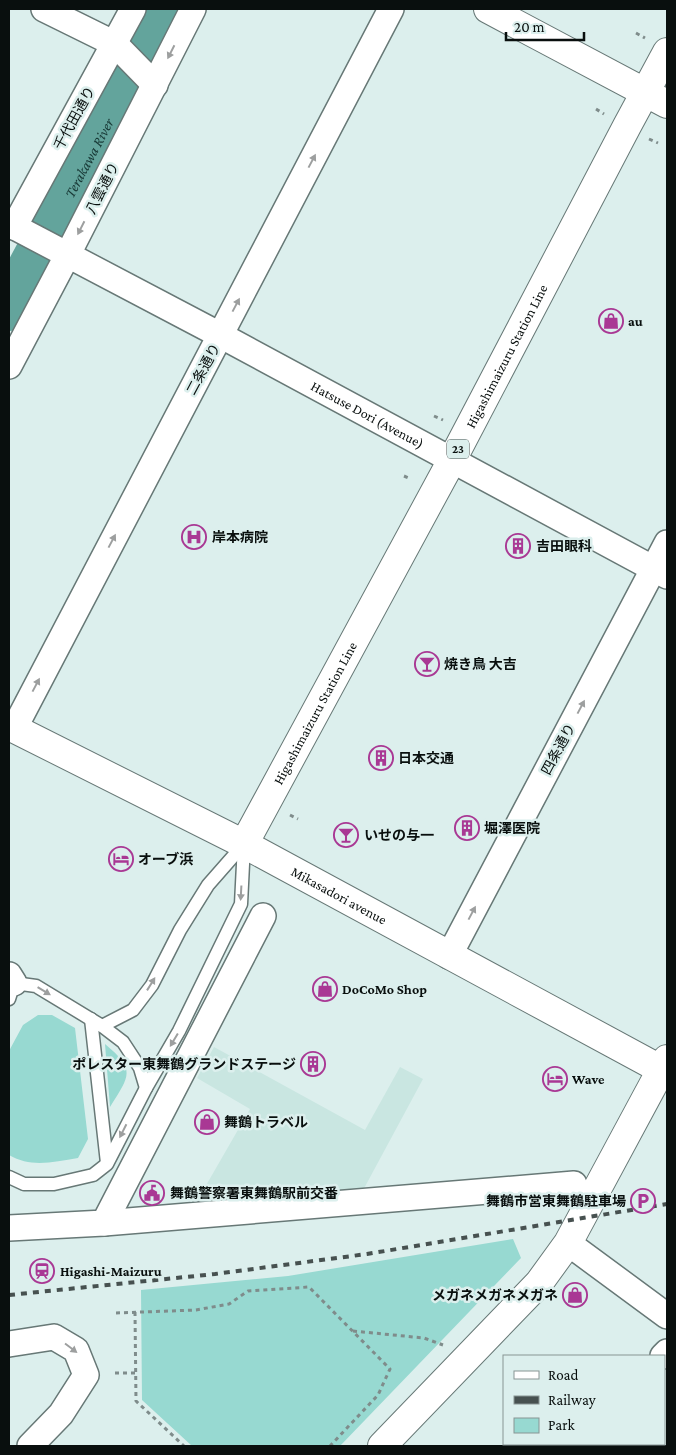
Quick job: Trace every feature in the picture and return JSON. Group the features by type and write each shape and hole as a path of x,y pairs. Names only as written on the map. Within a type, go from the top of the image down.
{"street":[{"path":"44,9 119,48 150,81"},
{"name":"千代田通り","path":"16,228 119,48 133,9"},
{"name":"八雲通り","path":"9,366 62,252 150,81 193,9"},
{"name":"二条通り","path":"12,727 391,9"},
{"path":"488,9 656,97"},
{"name":"Higashimaizuru Station Line","path":"244,844 452,460 656,97 667,52"},
{"name":"Hatsuse Dori (Avenue)","path":"16,228 220,335 661,572"},
{"name":"四条通り","path":"449,956 661,572 667,543"},
{"name":"Mikasadori avenue","path":"12,727 244,844 449,956 665,1067"},
{"path":"104,1223 263,916"},
{"path":"389,1444 539,1283 568,1244 665,1067"},
{"path":"9,1228 104,1223 574,1184"},
{"path":"568,1244 662,1304"},
{"path":"9,1344 54,1337 76,1350 86,1375 61,1414 30,1446"}],"lane":[{"path":"102,1026 133,1010 152,985 180,930 208,885 244,844"},
{"path":"9,1177 24,1184 54,1184 93,1174 107,1164 146,1088 179,1031 241,904 244,844"},
{"path":"11,986 36,986 102,1026 123,1042 140,1068 146,1088"},
{"path":"91,1019 107,1164"}],"path":[{"path":"116,1313 196,1310 229,1304 248,1291 309,1287 390,1369 378,1395 330,1446"},
{"path":"135,1312 136,1401 184,1446"},
{"path":"352,1330 424,1338 447,1347"},
{"path":"115,1373 136,1373"}],"shaded area":[{"path":"214,1047 365,1130 400,1067 423,1079 361,1194 193,1208 250,1109 197,1078"}],"green space":[{"path":"38,1015 52,1015 75,1028 88,1139 78,1158 34,1163 9,1155 9,1051 23,1025"},
{"path":"105,1044 122,1060 127,1073 122,1087 110,1107"},
{"path":"513,1239 521,1258 340,1446 192,1446 142,1400 141,1290 288,1276"}],"waterway":[{"name":"Terakawa River","path":"9,308 169,9"}],"railway":[{"path":"9,1295 215,1274 367,1254 667,1204"}],"place":[{"name":"au","path":"611,321"},
{"name":"岸本病院","path":"194,537"},
{"name":"吉田眼科","path":"518,546"},
{"name":"焼き鳥 大吉","path":"427,664"},
{"name":"日本交通","path":"381,758"},
{"name":"堀澤医院","path":"467,828"},
{"name":"いせの与一","path":"346,835"},
{"name":"オーブ浜","path":"121,859"},
{"name":"DoCoMo Shop","path":"325,989"},
{"name":"ポレスター東舞鶴グランドステージ","path":"313,1064"},
{"name":"Wave","path":"555,1079"},
{"name":"舞鶴トラベル","path":"207,1122"},
{"name":"舞鶴警察署東舞鶴駅前交番","path":"152,1193"},
{"name":"舞鶴市営東舞鶴駐車場","path":"643,1201"},
{"name":"Higashi-Maizuru","path":"42,1271"},
{"name":"メガネメガネメガネ","path":"575,1295"}]}
